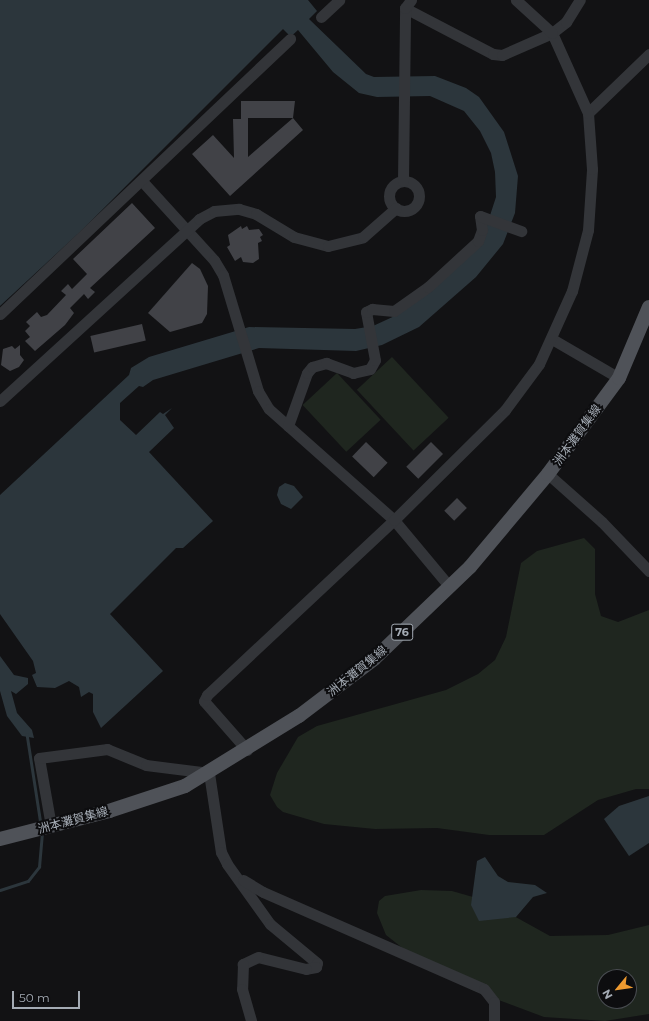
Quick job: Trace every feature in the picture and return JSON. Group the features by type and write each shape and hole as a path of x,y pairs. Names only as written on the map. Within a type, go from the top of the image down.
{"main road":[{"name":"洲本灘賀集線","path":"0,839 162,795 209,773 299,716 374,659 470,567 548,474 619,378 649,308"}],"street":[{"path":"320,17 339,0"},
{"path":"246,750 204,701 207,695 394,520 515,399 552,339 586,244 592,169 588,113 552,33 516,0"},
{"path":"403,181 408,4 493,54 502,55 552,33 566,22 580,0"},
{"path":"0,314 142,181 290,38"},
{"path":"588,113 649,54"},
{"path":"142,181 220,270 238,323 247,358 258,391 269,410 394,520 449,586"},
{"path":"403,181 417,188 418,203 406,211 396,208 389,193 394,185 403,181"},
{"path":"0,401 187,231 214,211 239,209 256,214 294,237 328,246 362,237 396,208"},
{"path":"288,426 306,373 312,367 326,363 353,373 370,368 375,360 366,319 366,312 372,309 394,311 428,287 478,241 482,230 480,216 521,231"},
{"path":"552,339 619,378"},
{"path":"548,474 602,522 649,571"},
{"path":"44,828 39,758 107,748 146,765 209,773 221,852 234,874 270,924 317,963 316,967 306,969 258,957 242,964 242,989 250,1021"},
{"path":"234,874 263,892 484,989 494,1002 494,1021"}],"shaded area":[{"path":"0,0 308,0 317,11 309,19 366,74 374,77 435,76 466,88 479,97 504,132 518,176 515,213 503,244 476,277 419,327 382,345 356,351 259,348 153,380 143,387 139,386 120,403 120,420 136,435 160,412 163,414 172,408 165,415 174,428 149,452 213,521 183,548 176,548 110,614 163,671 101,728 93,712 93,694 89,692 81,697 79,687 69,681 55,688 37,687 32,675 36,673 33,661 0,614 0,495 129,375 131,368 149,357 249,327 355,329 373,326 399,314 440,281 483,237 496,197 495,172 491,153 480,131 464,111 430,96 377,97 359,93 333,72 298,30 0,306"},
{"path":"392,357 449,418 414,450 357,390"},
{"path":"337,373 381,420 346,452 303,405"},
{"path":"285,483 294,486 303,497 291,509 281,504 277,495 279,487"},
{"path":"584,538 595,549 595,594 601,616 618,622 649,610 649,789 636,789 598,800 544,835 489,835 437,828 375,829 324,824 283,812 277,807 270,795 277,773 298,737 317,726 446,690 478,674 495,660 506,637 521,563 537,551"},
{"path":"0,656 14,675 28,678 28,684 16,694 11,691 17,713 32,730 34,738 22,736 7,716 0,691"},
{"path":"649,796 649,843 629,856 604,819 619,806"},
{"path":"485,857 498,876 508,882 535,885 547,893 533,897 516,917 479,921 471,905 477,861"},
{"path":"421,890 452,891 487,901 550,936 608,935 649,925 649,1014 605,1021 544,1017 472,990 419,961 386,935 377,913 379,901 385,896"}],"pier":[{"path":"283,29 289,35 16,308 10,302"}],"building":[{"path":"241,101 295,101 293,118 303,130 230,196 192,154 213,135 234,158 233,119 241,119","holes":["248,118 293,118 248,157"]},
{"path":"132,203 155,228 90,288 95,292 88,299 84,294 70,308 74,313 65,325 35,351 25,341 30,337 25,331 30,326 26,322 37,312 41,317 47,315 66,295 61,291 68,284 72,289 87,274 73,259"},
{"path":"241,226 242,229 247,226 249,230 259,229 263,235 260,237 262,241 258,243 259,259 253,263 243,262 241,257 235,261 227,247 230,245 228,235"},
{"path":"192,263 200,269 208,286 207,314 202,323 170,332 148,313"},
{"path":"142,324 146,341 94,352 90,336"},
{"path":"20,345 20,355 24,360 19,367 10,371 1,365 3,349 12,346 15,349"},
{"path":"366,442 388,463 374,477 352,456"},
{"path":"431,442 443,454 418,479 406,467"},
{"path":"457,498 467,508 454,521 444,511"}],"waterway":[{"path":"27,734 41,824"},
{"path":"0,890 28,881 39,867 42,833"}]}
